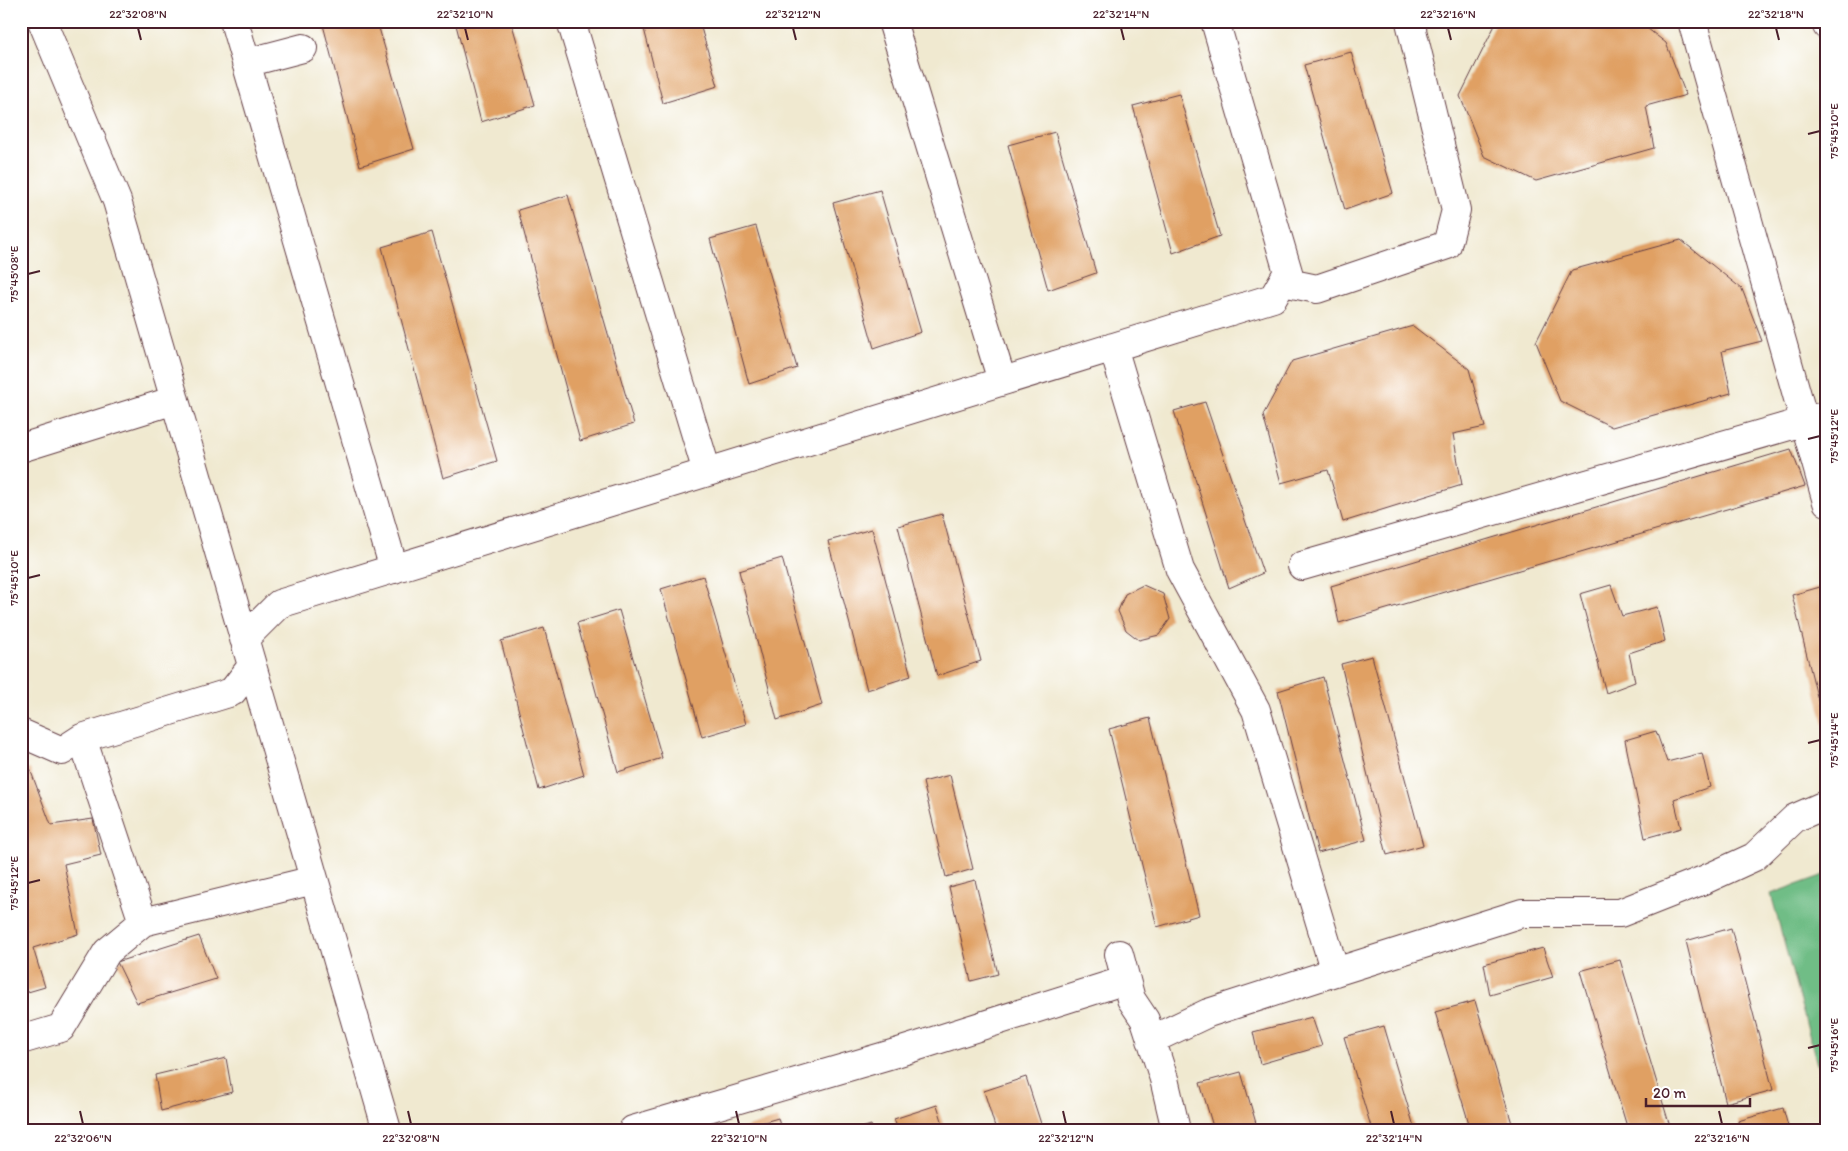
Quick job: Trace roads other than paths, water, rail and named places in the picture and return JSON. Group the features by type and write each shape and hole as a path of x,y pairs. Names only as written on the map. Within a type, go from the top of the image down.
{"street":[{"path":"42,21 117,201 387,1130"},
{"path":"234,21 394,569"},
{"path":"571,21 707,472"},
{"path":"892,21 1002,381"},
{"path":"244,639 279,604 1274,298 1288,272 1215,21"},
{"path":"1283,282 1317,290 1447,245 1456,210 1410,22 1414,21"},
{"path":"1692,21 1815,419 1827,502"},
{"path":"1825,21 1827,26"},
{"path":"246,63 303,48"},
{"path":"1113,347 1180,570 1256,710 1335,972"},
{"path":"21,448 175,400"},
{"path":"1302,566 1815,419"},
{"path":"21,733 62,751 82,738 232,692 252,666"},
{"path":"82,738 143,922"},
{"path":"1151,1040 1208,1014 1522,913 1620,914 1754,857 1795,818 1827,804"},
{"path":"21,1040 61,1028 107,952 143,922 314,880"},
{"path":"1119,954 1131,999 1145,1020 1164,1079 1176,1130"},
{"path":"633,1130 899,1052 1126,980"}]}
